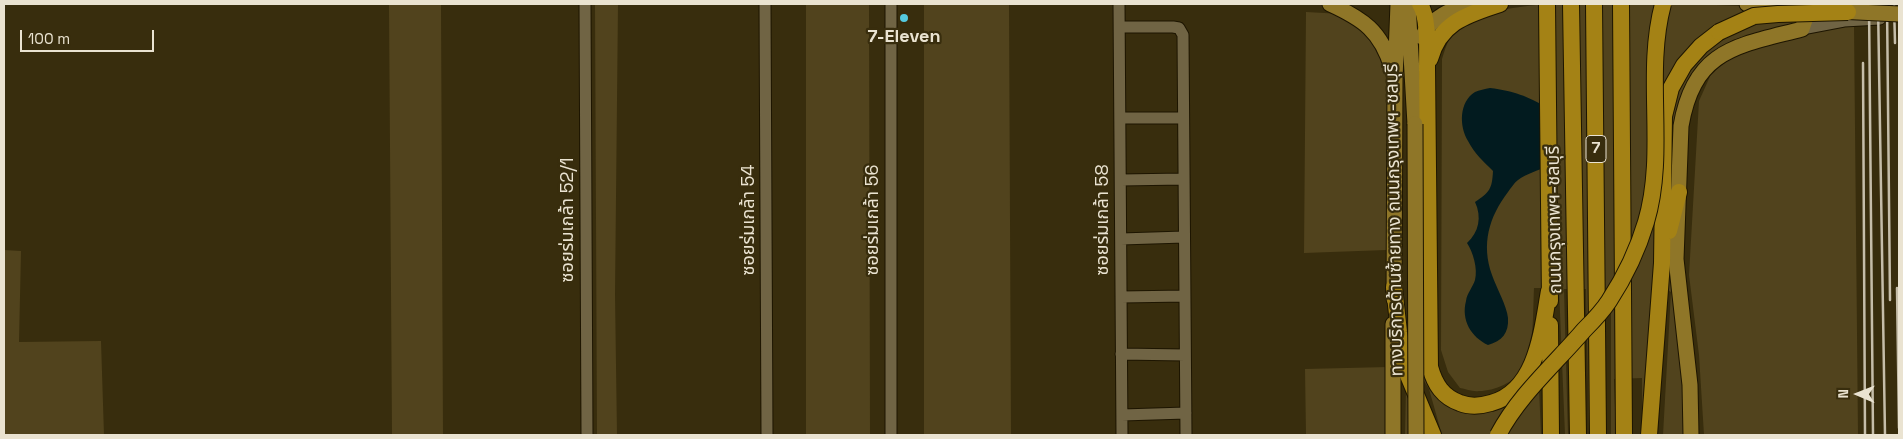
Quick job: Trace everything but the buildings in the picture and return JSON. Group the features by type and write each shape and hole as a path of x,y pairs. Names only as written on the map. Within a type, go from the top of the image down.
{"highway":[{"path":"1420,4 1423,8 1426,29 1430,367 1433,380 1440,390 1451,400 1465,405 1481,406 1499,401 1513,391 1524,378 1532,363 1541,338 1549,291"},
{"path":"1427,68 1433,48 1449,26 1469,14 1500,4"},
{"path":"1547,4 1551,435"},
{"name":"ถนนกรุงเทพฯ-ชลบุรี","path":"1571,4 1578,435"},
{"name":"7","path":"1594,4 1598,435"},
{"path":"1621,4 1624,435"},
{"path":"1498,435 1513,410 1609,302 1635,250 1646,222 1655,162 1655,49 1657,25 1663,4"},
{"path":"1649,435 1662,263 1664,116 1671,88 1684,65 1701,46 1719,32 1754,16 1845,12"},
{"path":"1662,263 1679,192"},
{"path":"1394,287 1399,332 1407,373 1433,435"}],"main road":[{"path":"1330,4 1370,26 1387,51 1395,79"},
{"name":"ทางบริการด้านซ้ายทาง ถนนกรุงเทพฯ-ชลบุรี","path":"1393,435 1395,79 1398,4"},
{"name":"ทางบริการด้านซ้ายทาง ถนนกรุงเทพฯ-ชลบุรี","path":"1408,4 1415,124 1416,435"},
{"path":"1412,82 1418,47 1426,29 1453,9 1471,4"},
{"path":"1747,4 1845,12 1899,14"},
{"path":"1690,435 1690,385 1676,272 1683,112 1688,96 1705,67 1721,55 1740,45 1802,30 1806,17 1806,4"}],"street":[{"name":"ซอยร่มเกล้า 52/1","path":"585,4 587,435"},
{"name":"ซอยร่มเกล้า 54","path":"765,4 767,435"},
{"name":"ซอยร่มเกล้า 56","path":"891,4 891,435"},
{"name":"ซอยร่มเกล้า 58","path":"1119,4 1122,435"},
{"path":"1802,30 1845,12 1899,20"},
{"path":"1120,27 1173,27 1182,31 1186,435"},
{"path":"1120,118 1183,118"},
{"path":"1121,180 1184,179"},
{"path":"1121,239 1184,237"},
{"path":"1121,297 1184,296"},
{"path":"1122,354 1185,355"},
{"path":"1122,414 1186,413"}],"shaded area":[{"path":"389,4 441,4 443,435 392,435"},
{"path":"595,4 618,4 615,294 617,435 597,435"},
{"path":"806,4 869,4 870,435 806,435"},
{"path":"924,4 1009,4 1011,435 924,435"},
{"path":"1543,4 1694,4 1738,6 1802,16 1797,23 1733,40 1707,59 1681,103 1675,175 1688,435 1663,435 1671,292 1656,284 1642,435 1642,378 1614,379 1616,435 1611,435 1611,290 1590,289 1591,435 1589,435 1586,289 1564,289 1568,435 1565,435 1559,288 1534,288 1530,353 1524,369 1510,382 1485,391 1474,391 1460,388 1448,372 1441,350 1442,59 1452,34 1459,25 1470,18 1490,12"},
{"path":"1306,12 1342,14 1371,36 1389,71 1386,250 1304,253"},
{"path":"1854,25 1858,435 1704,435 1699,355 1689,275 1699,101 1712,72 1737,53 1808,33"},
{"path":"1416,88 1437,390 1491,408 1538,363 1541,435 1442,435 1429,389 1421,376"},
{"path":"4,250 21,251 19,342 101,341 104,435 4,435"},
{"path":"1388,367 1389,435 1306,435 1305,369"},
{"path":"1406,388 1427,435 1405,435"}],"water":[{"path":"1490,88 1520,95 1548,108 1549,166 1517,181 1501,201 1492,221 1487,242 1487,252 1494,280 1506,308 1508,323 1504,336 1488,345 1472,333 1466,321 1465,308 1476,276 1474,261 1467,243 1477,229 1479,219 1475,202 1489,190 1493,171 1470,145 1463,128 1462,115 1463,108 1470,96 1477,91"}],"railway":[{"path":"1869,4 1873,435"},
{"path":"1878,4 1885,435"},
{"path":"1887,4 1890,300"},
{"path":"1894,4 1895,43"},
{"path":"1863,63 1865,435"},
{"path":"1897,288 1899,428"}],"place":[{"name":"7-Eleven","path":"904,18"}]}
